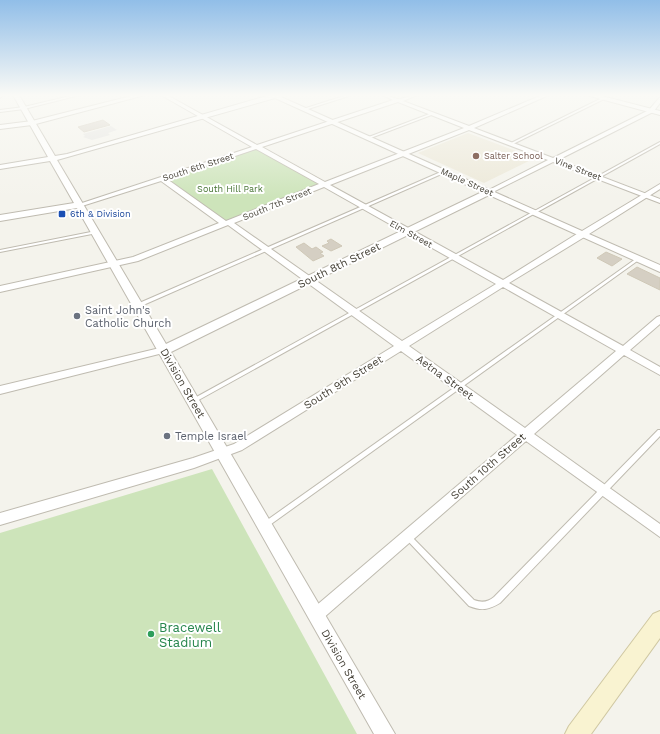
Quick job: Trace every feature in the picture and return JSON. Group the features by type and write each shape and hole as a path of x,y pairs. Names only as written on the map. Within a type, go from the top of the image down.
{"main road":[{"path":"577,734 660,621"}],"street":[{"name":"Division Street","path":"36,129 116,265 385,734"},
{"path":"0,167 53,159 161,129"},
{"name":"Elm Street","path":"223,129 660,371"},
{"name":"South 6th Street","path":"0,218 80,205 311,129"},
{"name":"Maple Street","path":"348,129 660,269"},
{"name":"South 7th Street","path":"0,289 116,265 135,259 466,129"},
{"name":"Vine Street","path":"472,129 660,201"},
{"name":"South 8th Street","path":"0,390 164,350 615,129"},
{"name":"Aetna Street","path":"163,179 227,224 266,249 660,531"},
{"name":"South 9th Street","path":"0,519 223,453 252,439 660,186"},
{"name":"South 10th Street","path":"316,615 524,434 660,319"}],"lane":[{"path":"367,138 391,129"},
{"path":"510,144 540,129"},
{"path":"193,401 353,311 599,178 660,143"},
{"path":"139,305 444,172"},
{"path":"0,251 96,232"},
{"path":"265,525 638,259"},
{"path":"407,536 468,599 481,607 490,605 497,600 660,432"}],"shaded area":[{"path":"100,129 117,130 108,133 110,135 92,140 83,137 85,136 83,134"},
{"name":"Salter School","path":"468,133 535,158 484,183 418,153"}],"green space":[{"name":"South Hill Park","path":"257,147 324,185 225,224 163,179"},
{"name":"Bracewell Stadium","path":"212,469 357,734 0,734 0,533"}],"building":[{"path":"81,129 94,129 84,132"},
{"path":"331,239 342,246 331,251 322,246 329,243 327,241"},
{"path":"304,243 312,249 316,247 323,252 320,253 324,256 313,261 296,247"},
{"path":"606,252 622,259 612,266 597,258"},
{"path":"637,267 660,278 660,290 627,274"}],"place":[{"name":"Salter School","path":"476,156"},
{"name":"6th & Division","path":"62,214"},
{"name":"Saint John's Catholic Church","path":"77,316"},
{"name":"Temple Israel","path":"167,436"},
{"name":"Bracewell Stadium","path":"151,634"}]}
